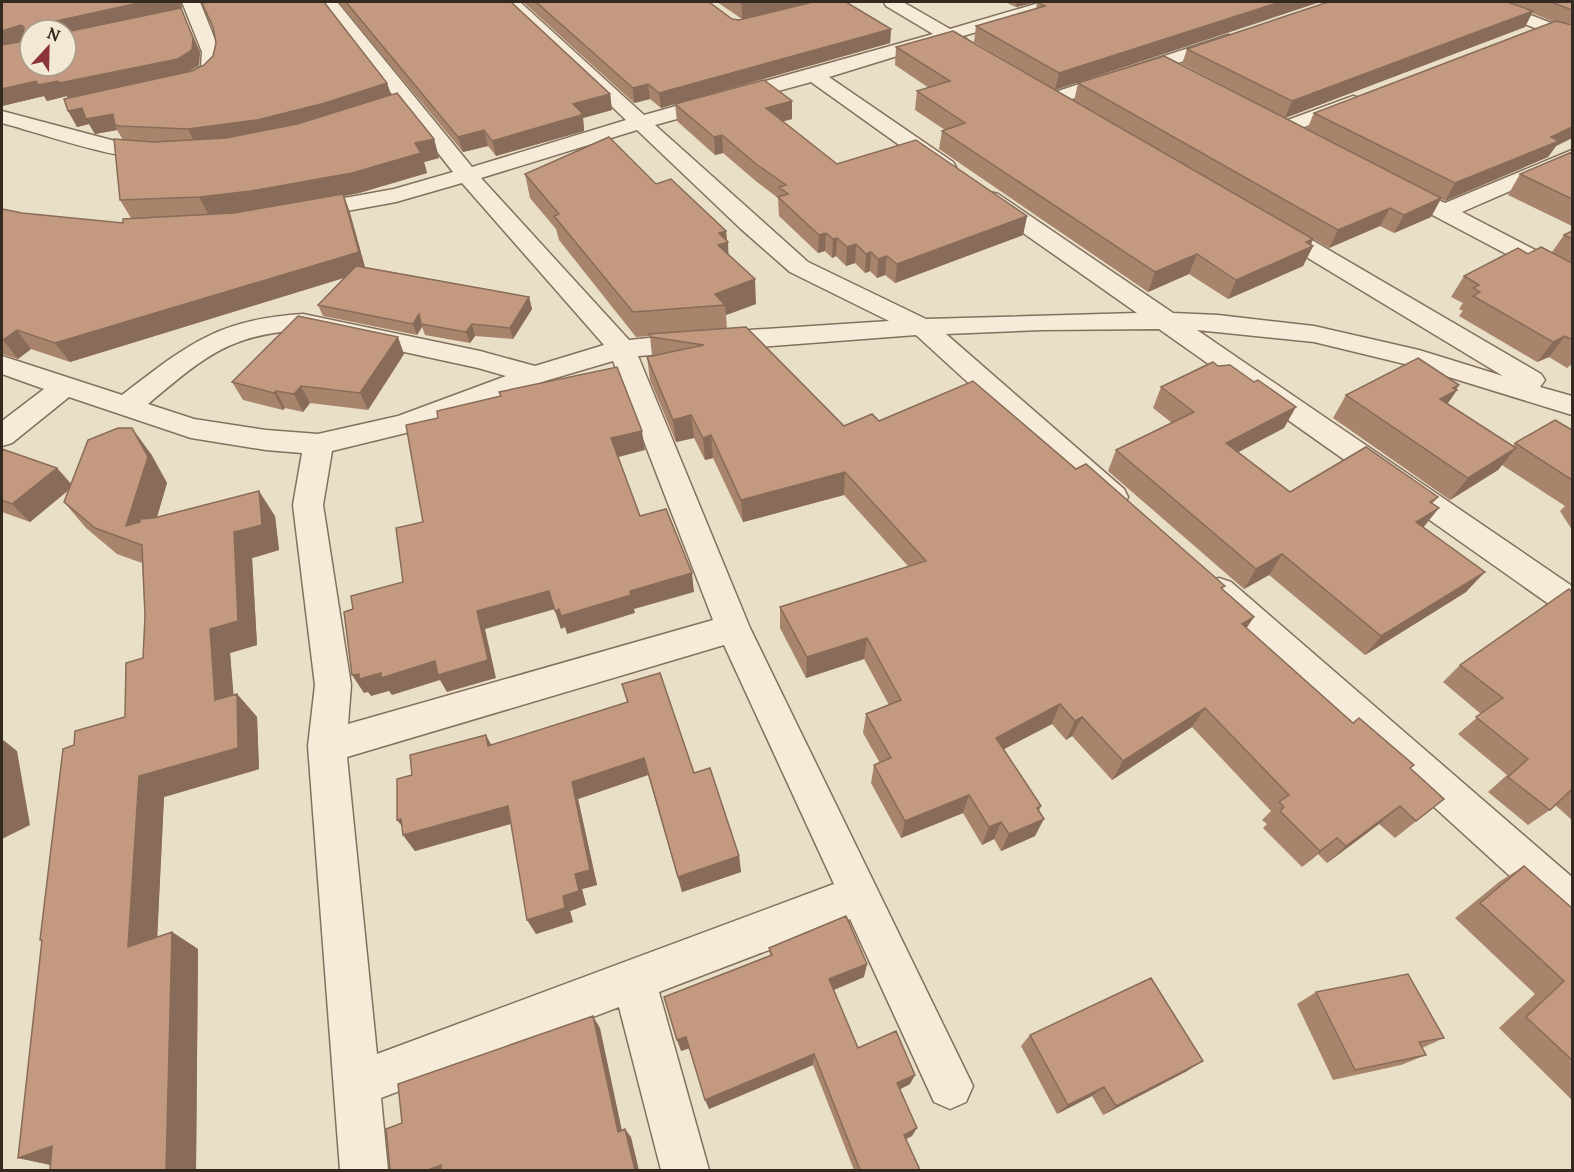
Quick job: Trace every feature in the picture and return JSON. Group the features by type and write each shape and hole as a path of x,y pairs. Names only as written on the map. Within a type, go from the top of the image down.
{"street":[{"path":"328,2 467,175 622,350 733,628 951,1086"},
{"path":"511,2 642,122 749,225 799,267 921,327 1135,516"},
{"path":"892,2 976,52"},
{"path":"282,215 396,195 1059,2"},
{"path":"1483,2 1572,36"},
{"path":"158,87 192,80 210,68 211,52 194,7"},
{"path":"175,17 194,7 217,8"},
{"path":"1526,35 1548,27"},
{"path":"1081,115 1044,93 1160,63 1250,33"},
{"path":"1160,63 1180,74"},
{"path":"814,75 1164,321 1572,603"},
{"path":"1284,128 1372,94"},
{"path":"383,111 408,102"},
{"path":"6,118 56,110"},
{"path":"1263,117 1304,139"},
{"path":"6,118 129,151 182,154"},
{"path":"1444,212 1572,156"},
{"path":"1374,175 1572,279"},
{"path":"1249,213 1572,405"},
{"path":"2,365 191,428 266,440 318,444 404,424 535,375 622,350 688,342 921,327 1041,322 1164,321 1218,323 1314,334 1419,359 1572,405"},
{"path":"126,407 198,351 219,338 246,328 273,322 303,322 480,360 535,375"},
{"path":"2,436 65,386"},
{"path":"318,444 308,506 333,685 327,746 364,1170"},
{"path":"1197,572 1572,902"},
{"path":"327,746 733,628"},
{"path":"358,1084 860,895"},
{"path":"634,980 685,1170"}],"building":[{"path":"2,2 143,2 70,18 18,18 18,26 2,31"},
{"path":"324,2 387,83 325,103 257,120 188,129 120,126 115,125 113,114 86,119 82,108 68,111 64,99 192,71 204,65 213,56 216,43 213,27 202,3"},
{"path":"346,2 511,2 610,94 573,104 582,113 581,115 492,141 484,130 458,137"},
{"path":"536,2 709,2 732,19 739,20 813,2 846,2 891,29 659,93 648,84 633,88"},
{"path":"1037,2 1280,2 1059,73 976,26 1045,6"},
{"path":"1328,2 1507,2 1533,11 1292,101 1187,49"},
{"path":"1551,2 1572,2 1572,10"},
{"path":"181,8 193,38 192,50 178,59 59,83 58,81 38,85 36,81 2,89 2,45 18,42 18,78 78,78 78,29"},
{"path":"1556,21 1572,25 1572,127 1551,137 1559,141 1455,183 1314,113"},
{"path":"953,31 1313,239 1306,242 1313,246 1236,280 1197,254 1155,272 942,131 965,123 917,91 950,81 896,47"},
{"path":"1164,56 1441,198 1404,215 1390,208 1338,230 1078,83"},
{"path":"764,80 792,101 766,108 837,164 916,140 1027,216 897,264 887,256 878,259 871,252 866,254 856,244 847,247 837,238 833,239 826,233 819,235 778,197 788,194 779,187 786,185 756,164 722,135 714,137 675,104"},
{"path":"397,93 434,139 415,143 421,153 352,173 251,191 199,197 120,200 114,139 154,142 226,138 297,124"},
{"path":"609,137 656,184 671,179 726,231 719,233 728,242 718,245 755,279 715,294 725,305 633,312 554,216 559,214 525,174"},
{"path":"1572,152 1572,199 1520,174"},
{"path":"343,194 359,252 55,343 17,330 2,339 2,209 123,223 123,219 234,213"},
{"path":"1572,231 1572,239 1564,235"},
{"path":"1541,247 1572,263 1572,340 1565,336 1553,342 1473,296 1480,292 1473,288 1479,285 1464,276 1518,248 1528,254"},
{"path":"356,266 529,297 510,328 472,324 466,332 421,324 419,314 413,324 318,305"},
{"path":"298,316 398,337 360,393 301,386 294,394 276,391 274,393 232,382"},
{"path":"746,327 844,426 872,414 879,421 973,381 1076,469 1086,464 1225,586 1221,588 1254,617 1242,624 1353,723 1359,718 1414,765 1410,768 1444,799 1416,821 1400,806 1346,846 1337,838 1320,851 1280,811 1284,807 1279,802 1289,795 1205,708 1123,761 1082,717 1075,721 1060,704 996,738 1041,806 1037,808 1044,819 1009,834 1001,822 989,827 969,795 905,821 874,765 891,758 866,714 901,700 867,638 807,657 780,607 926,561 845,472 741,500 711,435 703,438 691,415 673,420 647,357 704,345 651,337 649,334"},
{"path":"1418,358 1459,385 1453,388 1457,390 1440,399 1516,448 1468,478 1346,395"},
{"path":"1213,362 1218,366 1230,365 1254,382 1258,380 1296,407 1226,443 1290,492 1366,447 1438,497 1430,502 1439,508 1416,522 1485,572 1381,636 1282,554 1256,569 1116,450 1194,412 1161,387"},
{"path":"617,367 642,431 611,438 640,516 666,509 692,573 630,591 631,595 561,616 559,609 555,611 549,591 477,611 488,660 438,675 435,661 381,678 381,673 359,679 359,674 352,675 344,612 353,609 351,596 403,582 396,528 423,522 406,425 438,418 437,411 501,396 499,392"},
{"path":"1555,420 1572,430 1572,480 1515,443"},
{"path":"118,428 132,428 148,457 126,526 140,522 140,519 154,518 259,491 262,525 234,532 238,621 210,629 215,700 237,694 238,748 139,776 128,947 172,932 166,1170 50,1170 52,1146 18,1158 42,940 40,940 63,749 74,745 75,731 125,717 126,663 143,658 145,616 142,545 95,528 64,502 88,440"},
{"path":"2,449 57,468 12,504 2,500"},
{"path":"1569,589 1572,592 1572,789 1550,810 1508,777 1528,759 1476,717 1503,698 1460,665"},
{"path":"660,673 694,773 710,768 739,856 678,877 644,758 572,782 590,870 575,874 579,891 563,896 565,908 527,920 508,806 403,835 401,819 397,820 397,779 412,775 410,755 486,735 488,746 628,702 622,684"},
{"path":"1524,866 1572,908 1572,1060 1526,1017 1564,981 1480,903"},
{"path":"846,916 867,964 829,979 858,1048 896,1031 915,1075 897,1083 917,1128 904,1135 920,1170 860,1170 814,1054 705,1100 686,1037 677,1040 664,997 772,955 769,948"},
{"path":"1408,974 1444,1038 1419,1042 1426,1055 1355,1070 1316,992"},
{"path":"1151,978 1203,1061 1116,1106 1104,1087 1068,1105 1030,1035"},
{"path":"593,1016 618,1132 625,1129 635,1170 441,1170 441,1165 428,1170 390,1170 386,1129 402,1123 398,1084"}]}
